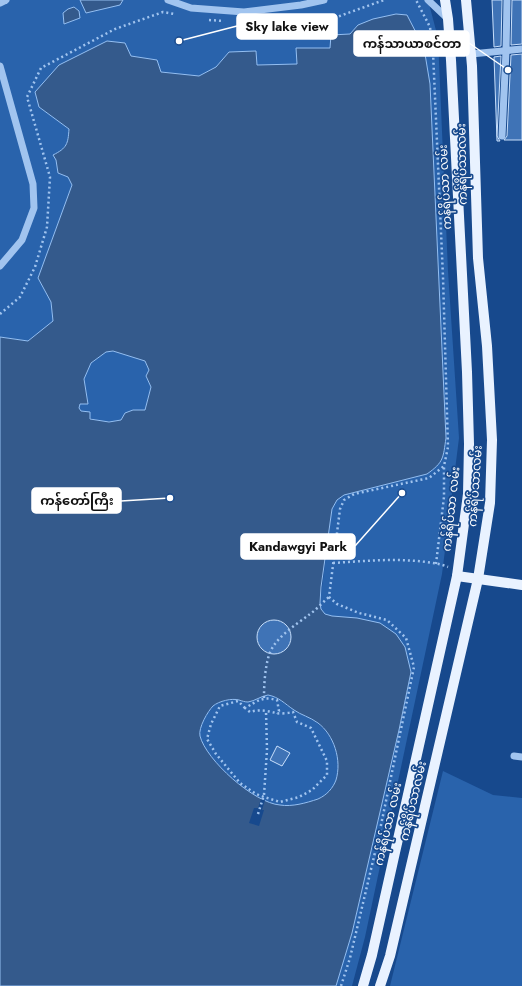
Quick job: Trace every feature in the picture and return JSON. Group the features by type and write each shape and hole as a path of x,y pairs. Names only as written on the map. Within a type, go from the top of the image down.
{"main road":[{"name":"ကန်ရိပ်သာ လမ်း","path":"363,986 372,955 457,576 468,494 468,372 457,155 448,19 445,0"},
{"name":"ကန်ရိပ်သာလမ်း","path":"380,986 390,956 478,579 490,503 492,440 487,346 477,251 471,54 466,0"},
{"path":"457,576 522,585"}],"lane":[{"path":"0,3 6,0"},
{"path":"168,0 191,8 244,12 301,5 324,0"},
{"path":"428,0 448,19"},
{"path":"502,136 507,0"},
{"path":"471,54 522,49"},
{"path":"0,66 33,184 34,208 22,240 1,264"},
{"path":"514,756 522,757"}],"path":[{"path":"253,22 323,22 384,0"},
{"path":"416,0 430,27 433,52 443,277 448,447 444,466 444,497 436,564"},
{"path":"0,314 20,297 35,267 47,227 50,177 27,97 41,68 115,29 163,12 178,14"},
{"path":"207,20 230,22"},
{"path":"264,697 266,668 269,653 288,630 312,613 329,597 340,509 344,500 354,494 428,478 444,466"},
{"path":"333,563 407,560 447,566 457,576"},
{"path":"329,597 337,604 359,613 387,620 406,638 414,667 377,844 350,958 341,986"},
{"path":"245,708 264,697 277,700 279,703 279,711 277,714"},
{"path":"238,701 250,712 254,710 266,711 277,714 293,712 296,722 311,728 327,761 327,775 312,790 299,798 280,802 256,794 240,783 216,754 207,739 211,724 220,706 238,701"},
{"path":"258,814 264,797 267,750 266,711"}],"shaded area":[{"path":"0,0 428,0 438,38 448,271 459,438 442,574 365,937 352,986 336,986 352,933 411,672 339,618 325,614 321,609 320,603 332,509 337,500 344,495 427,474 446,438 430,84 424,48 396,14 358,25 350,34 331,35 331,48 297,48 297,64 257,65 256,51 229,52 216,67 199,76 161,72 157,60 131,56 39,107 69,129 68,143 56,160 58,173 68,177 72,185 38,278 51,302 53,321 28,341 0,337"},
{"path":"80,0 123,0 120,5 86,13"},
{"path":"74,7 79,11 80,18 64,24 63,13"},
{"path":"396,14 407,15 424,48 430,84 446,438 440,463 427,474 344,495 337,500 332,509 321,587 321,609 325,614 332,616 357,618 380,623 396,634 405,647 411,672 352,933 336,986 0,986 0,337 28,341 53,321 51,302 38,278 72,185 68,177 58,173 56,160 53,155 66,145 69,129 39,107 35,92 59,65 107,41 125,43 131,56 157,60 161,72 199,76 216,67 229,52 256,51 257,65 297,64 296,48 330,48 331,35 350,34 358,25 373,19","holes":["113,351 145,361 149,370 146,376 151,387 145,410 133,410 125,413 121,420 109,422 90,419 90,412 81,411 79,408 80,404 88,404 84,379 91,363 106,352","268,695 279,699 297,712 318,723 324,728 332,741 337,756 338,772 333,786 318,799 294,805 280,805 257,797 232,779 211,757 204,746 200,736 200,729 213,706 226,700 236,699 248,702"]},
{"path":"113,351 145,361 149,370 146,376 151,387 145,410 133,410 125,413 121,420 103,421 92,419 83,413 79,408 80,404 88,404 84,378 91,363 106,352"},
{"path":"268,695 278,699 314,721 323,728 332,741 337,756 338,772 333,786 318,799 294,805 280,805 257,797 232,779 211,757 204,746 200,736 200,729 213,706 229,700 239,700 245,702 253,701"},
{"path":"443,771 493,795 522,798 522,986 390,986"}],"pier":[{"path":"261,799 265,800 262,810 264,810 259,826 249,823 254,808 258,808"}],"building":[{"path":"492,0 502,0 501,46 494,47"},
{"path":"512,0 522,0 522,44 511,45"},
{"path":"522,54 522,140 504,140 507,136 511,55"},
{"path":"501,56 497,136 500,141 497,141 494,57"},
{"path":"274,620 286,625 291,637 286,649 274,654 262,649 257,637 262,625"},
{"path":"277,746 290,753 282,766 270,760"}],"place":[{"name":"Sky lake view","path":"179,41"},
{"name":"ကန်သာယာစင်တာ","path":"508,70"},
{"name":"Kandawgyi Park","path":"402,493"},
{"name":"ကန်တော်ကြီး","path":"170,498"}]}
